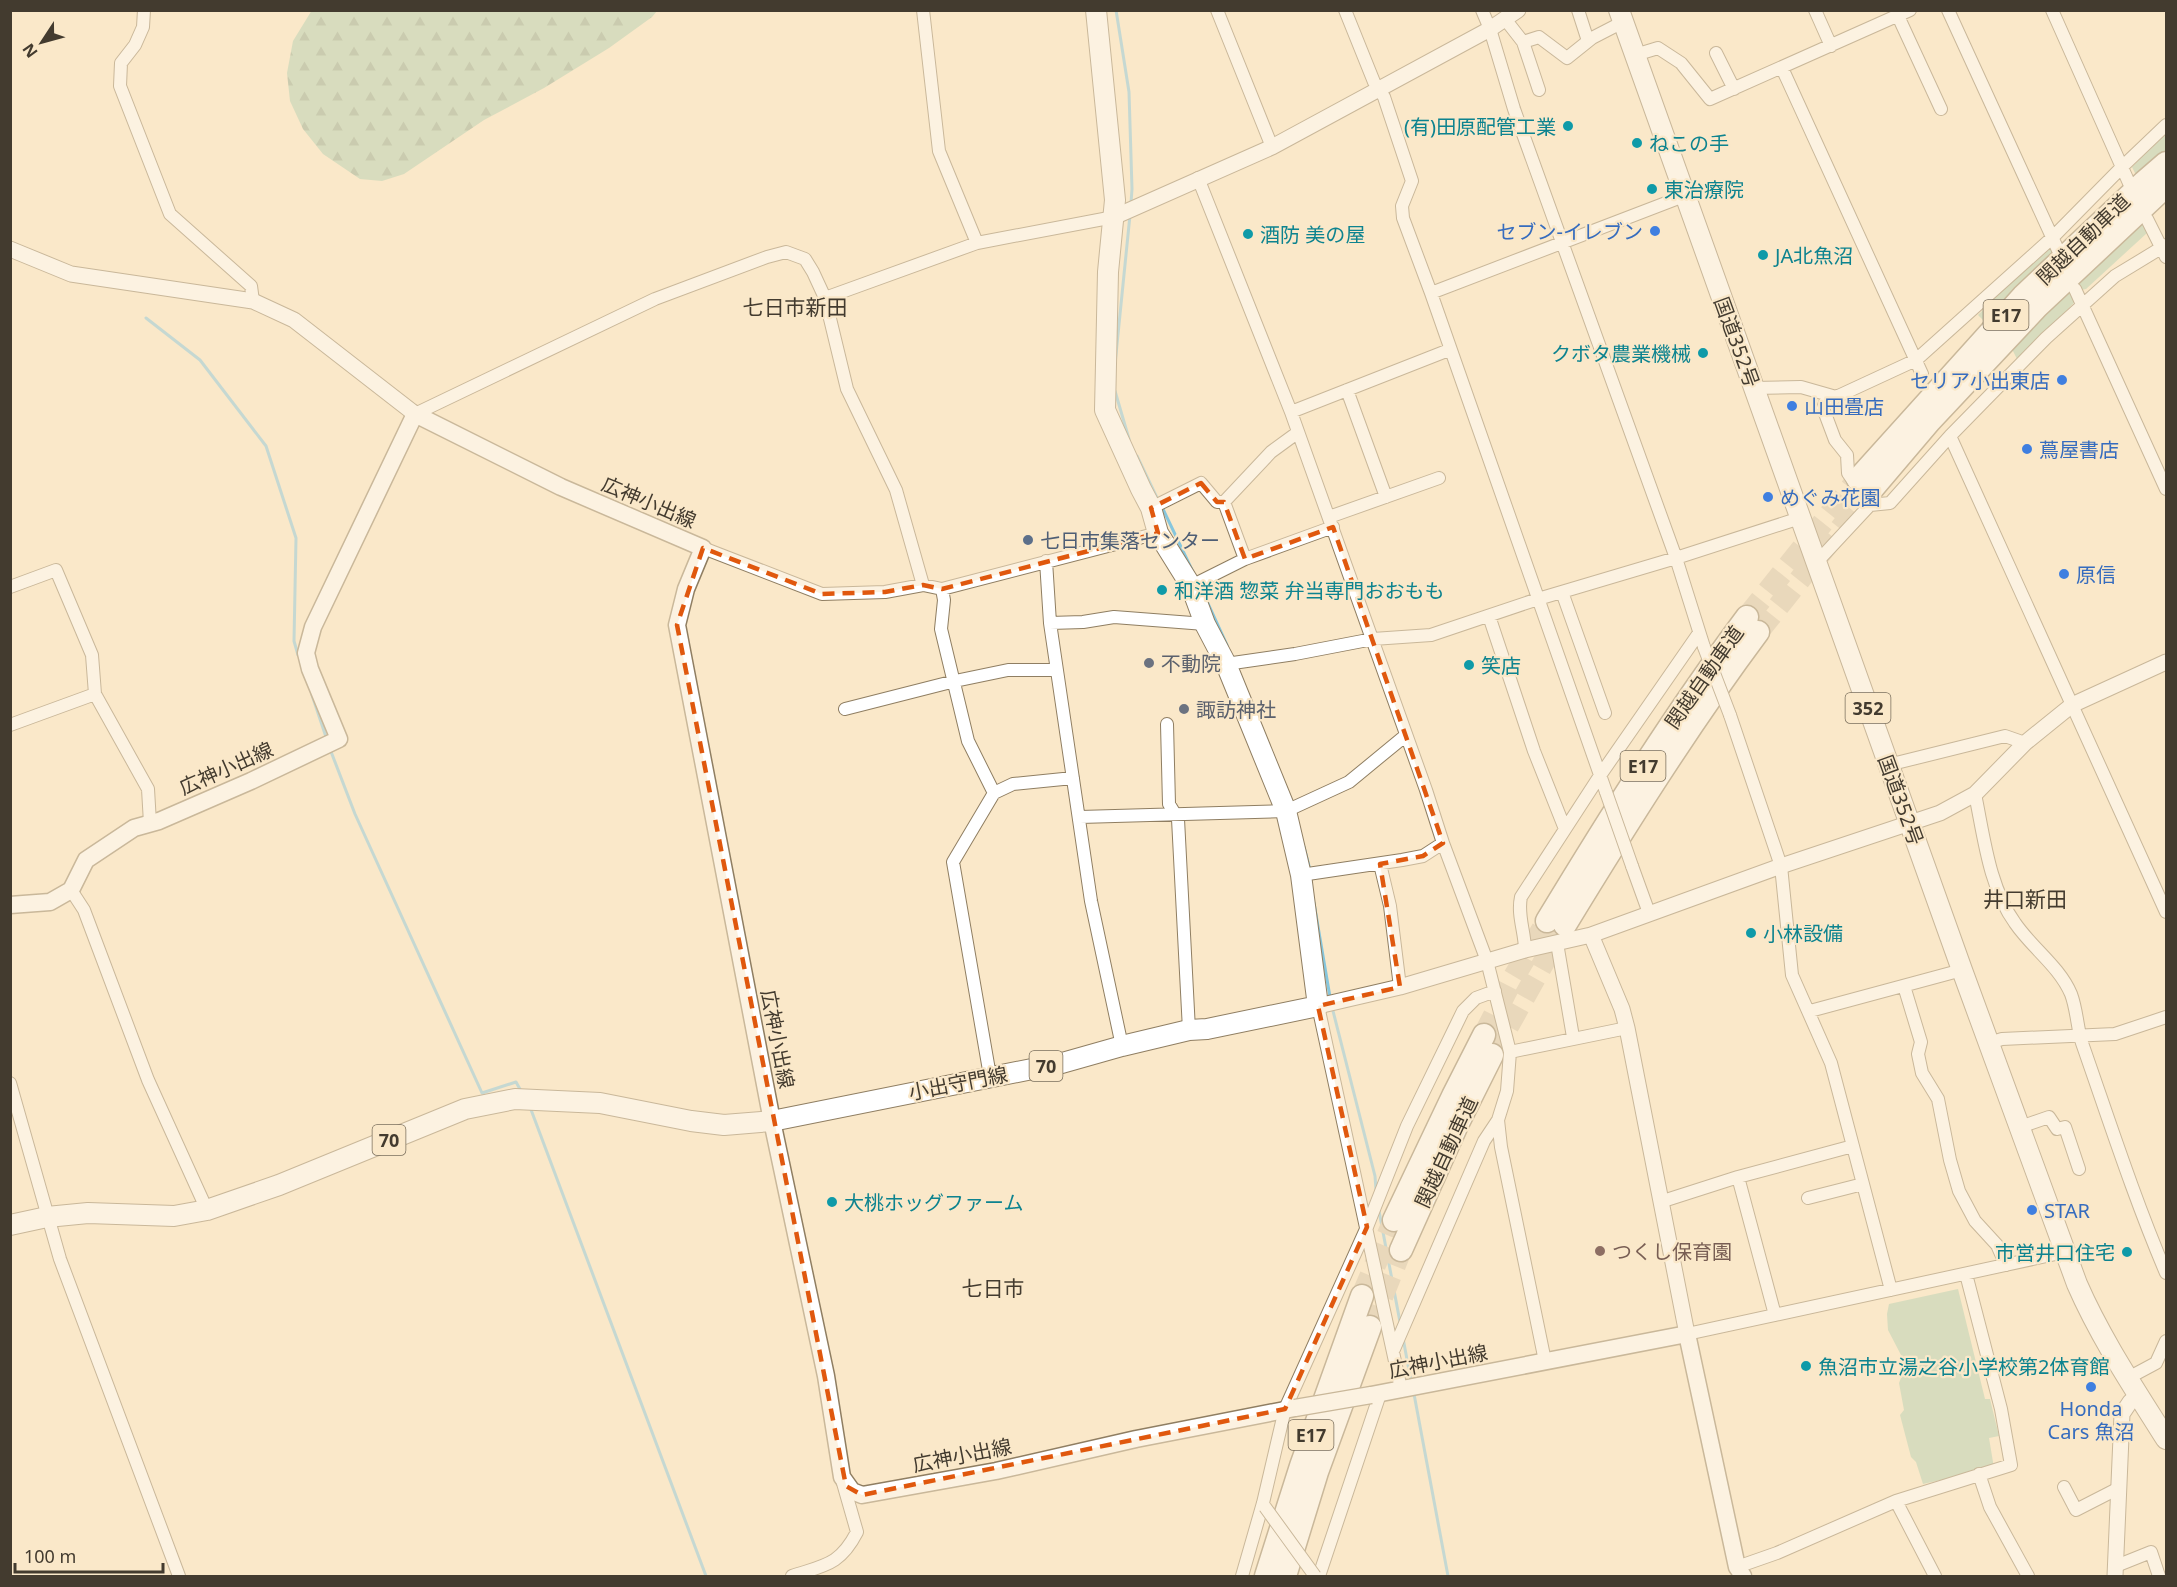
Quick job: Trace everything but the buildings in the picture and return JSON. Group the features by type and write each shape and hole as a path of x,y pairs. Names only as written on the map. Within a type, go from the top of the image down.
{"highway":[{"name":"関越自動車道","path":"1865,492 1916,412 2024,296 2166,163"},
{"name":"関越自動車道","path":"1865,492 2037,308 2166,186"},
{"name":"関越自動車道","path":"1556,929 1627,790 1696,685 1752,625"},
{"name":"関越自動車道","path":"1394,1220 1448,1106 1496,1047"},
{"name":"関越自動車道","path":"1401,1250 1457,1125 1496,1047"},
{"name":"E17","path":"1266,1576 1304,1456 1362,1296"},
{"name":"E17","path":"1285,1576 1317,1472 1370,1328"}],"main road":[{"path":"1096,10 1115,200 1108,272 1106,410 1151,508 1158,533 1191,586 1205,624 1226,664 1286,811 1301,875 1318,1006"},
{"name":"国道352号","path":"1621,16 1888,765 2065,1252 2092,1318 2166,1439"},
{"name":"広神小出線","path":"70,890 86,860 135,828 159,821 251,781 339,739 310,669 306,653 314,627 415,414 561,487 703,548 686,589 677,625 772,1120 826,1376 842,1478 852,1491 862,1495 996,1471 1137,1438 1687,1334"},
{"path":"10,905 50,902 70,890"},
{"name":"小出守門線","path":"772,1120 1062,1063 1189,1030 1207,1029 1318,1006"},
{"name":"70","path":"10,1225 47,1216 88,1213 174,1215 207,1210 279,1185 465,1109 515,1099 600,1104 724,1125 772,1120"},
{"path":"1687,1334 1740,1572"}],"street":[{"path":"144,10 143,27 135,45 121,63 120,86 170,214 251,286 253,301"},
{"path":"923,10 939,151 977,243"},
{"path":"1217,10 1272,147"},
{"path":"1345,10 1378,89 1384,98 1412,180 1402,206 1402,218 1431,293 1599,777 1649,913"},
{"path":"1482,10 1514,109 1676,558 1699,633 1781,866 1792,975 1810,1011 1831,1063 1891,1290"},
{"path":"1578,10 1588,41"},
{"path":"1815,10 1831,46"},
{"path":"1948,10 2058,250"},
{"path":"2052,10 2129,183"},
{"path":"1635,55 1659,48 1681,63 1710,99 1904,13 1941,109"},
{"path":"825,298 977,243 1114,217 1272,147 1512,15 1539,90"},
{"path":"1523,42 1539,37 1567,58 1621,16"},
{"path":"1716,53 1734,89"},
{"path":"1782,68 1922,374"},
{"path":"1753,388 1801,387 1836,397 1916,360 2053,237 2166,125"},
{"path":"1198,178 1291,411 1496,991 1496,1047 1507,1091 1498,1120 1484,1141 1394,1350"},
{"path":"1431,293 1684,196"},
{"path":"1828,396 1823,408 1835,440 1847,455 1848,472 1865,492 1890,503 1950,436 2046,338 2115,276 2165,250 2147,219"},
{"path":"10,249 71,274 253,301 294,320 415,414 655,299 786,252 805,259 825,298 847,389 896,490 923,585"},
{"path":"2075,289 2166,489"},
{"path":"1291,411 1449,350"},
{"path":"1347,390 1386,497"},
{"path":"1151,508 1201,483 1217,502 1224,502 1270,452 1297,433"},
{"path":"1950,436 2166,912"},
{"path":"1191,586 1245,559 1386,497 1439,478"},
{"path":"1816,563 1865,492"},
{"path":"1224,502 1245,559"},
{"path":"1226,664 1373,639 1431,634 1800,518"},
{"path":"703,548 822,594 885,592 923,585 942,589 1158,533"},
{"path":"1046,561 1056,670 1091,901 1122,1046"},
{"path":"10,587 56,570 92,655 95,694 148,789 150,823"},
{"path":"942,589 944,600 941,629 968,741 994,793"},
{"path":"1562,592 1605,713"},
{"path":"1489,616 1534,751 1565,829"},
{"path":"1050,623 1083,622 1114,617 1205,624"},
{"path":"1525,950 1525,935 1518,908 1521,897 1599,777 1699,633"},
{"path":"1401,1389 1318,1006 1400,987 1525,950 1556,929 1591,935 1781,866 1940,813 1975,794 2025,743 2073,705 2166,662"},
{"path":"845,709 1008,670 1056,670"},
{"path":"10,725 95,694"},
{"path":"1167,724 1169,804 1178,819 1189,1030"},
{"path":"1080,818 1173,813 1286,811 1350,782 1406,736"},
{"path":"1888,765 2005,736 2025,743"},
{"path":"990,1076 953,862 994,793 1013,783 1073,778"},
{"path":"1975,794 1996,888 2015,924 2064,981 2074,1004 2080,1036 2140,1213 2166,1273"},
{"path":"1301,875 1423,856 1443,843"},
{"path":"1380,864 1390,906 1400,987"},
{"path":"70,890 84,910 148,1080 207,1210"},
{"path":"1556,929 1573,1038"},
{"path":"1591,935 1622,1009 1627,1028 1687,1334 2065,1252"},
{"path":"1810,1011 1880,990 1904,986 1962,970"},
{"path":"1904,986 1921,1042 1918,1054 1922,1073 1938,1099 1950,1160 1959,1191 1975,1221 1997,1245 2006,1265"},
{"path":"1242,1576 1290,1409 1407,1126 1463,1011 1476,998 1496,991"},
{"path":"1989,1043 2002,1039 2115,1034 2166,1017"},
{"path":"1496,1047 1573,1038 1627,1028"},
{"path":"10,1083 60,1259 179,1576"},
{"path":"2026,1125 2049,1117 2057,1128 2065,1127 2079,1169"},
{"path":"1498,1120 1501,1147 1545,1361"},
{"path":"1660,1202 1738,1177 1853,1146"},
{"path":"1738,1177 1775,1315"},
{"path":"1808,1198 1863,1184"},
{"path":"1740,1572 1896,1501 2011,1465 2001,1409 1966,1274"},
{"path":"2128,1378 2156,1362 2166,1341"},
{"path":"1316,1576 1375,1394"},
{"path":"2115,1571 2122,1414 2130,1402 2139,1395"},
{"path":"1979,1474 1990,1507 2028,1576"},
{"path":"792,1576 833,1563 849,1547 857,1532 842,1478"},
{"path":"2064,1487 2076,1510 2119,1488"},
{"path":"1896,1501 1935,1576"},
{"path":"1264,1505 1316,1576"},
{"path":"2115,1571 2151,1552 2159,1576"}],"highlighted area":[{"path":"1201,483 1217,502 1224,502 1245,559 1333,527 1443,843 1423,856 1380,864 1400,987 1318,1006 1367,1227 1285,1409 862,1495 846,1486 677,625 703,548 822,594 885,592 923,585 942,589 1158,533 1151,508"}],"green space":[{"path":"312,10 657,11 609,48 544,88 484,120 404,174 382,181 360,179 323,154 303,129 290,101 287,73 293,41"},
{"path":"2166,134 2166,151 2137,177 2132,167"},
{"path":"2142,222 2147,233 2086,289 2081,290 2077,284"},
{"path":"2048,245 2055,253 1989,318 1983,320 1978,315"},
{"path":"2072,289 2077,300 2017,359 2012,349"},
{"path":"1958,1289 1985,1399 1990,1399 1999,1436 1989,1438 1994,1468 1923,1484 1916,1462 1911,1457 1900,1415 1904,1410 1899,1383 1903,1373 1901,1355 1888,1330 1887,1314 1889,1304"}],"waterway":[{"path":"1116,10 1129,92 1131,203"},
{"path":"1115,364 1130,215"},
{"path":"146,318 200,360 266,446 296,538 294,641 298,655"},
{"path":"1115,391 1129,439"},
{"path":"1137,456 1159,502"},
{"path":"1162,507 1193,572"},
{"path":"1206,599 1227,645"},
{"path":"312,695 326,737"},
{"path":"330,749 355,814 482,1093 516,1082 521,1091"},
{"path":"1304,847 1310,870"},
{"path":"1314,903 1330,997"},
{"path":"1332,1007 1375,1176 1376,1190"},
{"path":"530,1107 706,1576"},
{"path":"1379,1211 1400,1322"},
{"path":"1403,1338 1411,1381"},
{"path":"1414,1394 1448,1576"}],"tunnel":[{"path":"1747,617 1858,479"},
{"path":"1758,632 1868,494"},
{"path":"1484,1035 1512,980 1547,921"},
{"path":"1492,1055 1564,926"},
{"path":"1362,1296 1394,1220"},
{"path":"1370,1327 1401,1250"}],"place":[{"name":"(有)田原配管工業","path":"1568,126"},
{"name":"ねこの手","path":"1637,143"},
{"name":"東治療院","path":"1652,189"},
{"name":"セブン-イレブン","path":"1655,231"},
{"name":"酒防 美の屋","path":"1248,234"},
{"name":"JA北魚沼","path":"1763,255"},
{"name":"クボタ農業機械","path":"1703,353"},
{"name":"セリア小出東店","path":"2062,380"},
{"name":"山田畳店","path":"1792,406"},
{"name":"蔦屋書店","path":"2027,449"},
{"name":"めぐみ花園","path":"1768,497"},
{"name":"七日市集落センター","path":"1028,540"},
{"name":"原信","path":"2064,574"},
{"name":"和洋酒 惣菜 弁当専門おおもも","path":"1162,590"},
{"name":"不動院","path":"1149,663"},
{"name":"笑店","path":"1469,665"},
{"name":"諏訪神社","path":"1184,709"},
{"name":"小林設備","path":"1751,933"},
{"name":"大桃ホッグファーム","path":"832,1202"},
{"name":"STAR","path":"2032,1210"},
{"name":"つくし保育園","path":"1600,1251"},
{"name":"市営井口住宅","path":"2127,1252"},
{"name":"魚沼市立湯之谷小学校第2体育館","path":"1806,1366"},
{"name":"Honda Cars 魚沼","path":"2091,1387"}],"district":[{"name":"七日市新田","path":"795,307"},
{"name":"井口新田","path":"2025,899"},
{"name":"七日市","path":"993,1288"}]}
